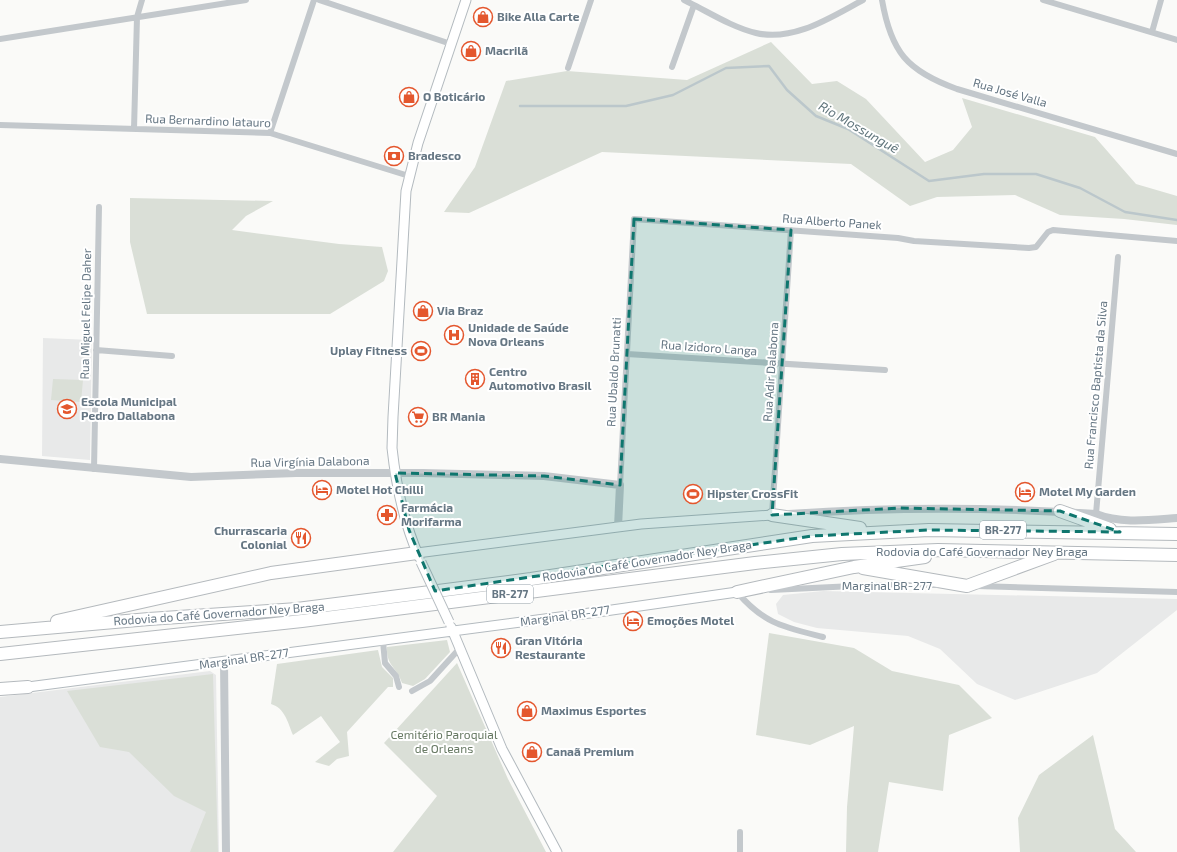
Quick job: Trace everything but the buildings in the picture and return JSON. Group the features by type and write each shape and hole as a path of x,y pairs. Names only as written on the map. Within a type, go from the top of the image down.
{"highway":[{"path":"1060,511 1120,532"},
{"path":"772,515 885,531"},
{"name":"Rodovia do Café Governador Ney Braga","path":"4,632 149,619 297,609 596,569 787,539 885,531 975,530 1177,534"},
{"name":"Rodovia do Café Governador Ney Braga","path":"0,654 302,621 802,558 894,550 1022,550 1177,555"},
{"path":"738,592 854,567 913,558 1022,550"},
{"path":"854,567 967,586 1061,551"},
{"path":"4,632 270,573 419,558"},
{"path":"0,689 28,687"}],"main road":[{"path":"466,0 418,143 409,176 405,207 392,448 395,473 403,510 419,558 453,631 504,753 557,852"},
{"path":"419,558 618,527 691,519 772,515"},
{"name":"Marginal BR-277","path":"28,687 738,592"}],"street":[{"path":"134,129 137,17 142,0"},
{"path":"0,39 246,0"},
{"path":"270,133 314,0"},
{"path":"319,0 451,44"},
{"path":"568,68 591,0"},
{"path":"684,0 746,30 758,33 783,34 818,24 862,0"},
{"name":"Rua José Valla","path":"882,0 887,27 898,50 915,69 928,77 957,89 1177,154"},
{"path":"1043,0 1177,40"},
{"path":"1152,32 1161,0"},
{"path":"672,67 694,5"},
{"name":"Rua Bernardino Iatauro","path":"0,126 270,133 409,176"},
{"name":"Rua Miguel Felipe Daher","path":"94,469 99,207"},
{"name":"Rua Alberto Panek","path":"634,219 898,238 914,241 1029,248 1036,247 1048,232 1053,230 1177,241"},
{"name":"Rua Ubaldo Brunatti","path":"618,527 634,219"},
{"name":"Rua Adir Dalabona","path":"772,515 791,230"},
{"name":"Rua Francisco Baptista da Silva","path":"1096,514 1118,257"},
{"path":"96,350 172,356"},
{"name":"Rua Izidoro Langa","path":"627,354 885,370"},
{"name":"Rua Virgínia Dalabona","path":"0,459 198,478 304,473 395,473 544,476 620,485"},
{"path":"772,515 900,508 1060,511 1096,514 1124,520 1177,518"},
{"name":"Marginal BR-277","path":"738,592 874,585 1177,592"},
{"path":"738,592 748,605 767,620 823,637"},
{"path":"383,640 385,663 396,676 400,687"},
{"path":"412,691 430,680 460,648"},
{"path":"224,661 226,852"},
{"path":"740,832 740,852"}],"highlighted area":[{"path":"634,219 791,230 772,515 900,508 1060,511 1120,532 929,530 812,536 435,591 409,530 395,473 544,476 620,485"}],"shaded area":[{"name":"Escola Municipal Pedro Dallabona","path":"43,338 92,340 90,460 42,456"},
{"path":"823,591 1177,599 1177,610 1097,673 1015,700 977,684 940,649 908,636 817,628 794,622 778,614 776,604 783,595"},
{"path":"210,671 216,675 219,852 0,852 0,697"}],"green space":[{"path":"771,42 812,84 837,81 866,99 925,162 953,150 972,127 962,98 1095,137 1136,184 1177,196 1177,225 1124,219 1060,215 1015,195 937,197 910,206 851,164 602,152 469,213 444,212 475,167 506,81 567,71 687,80"},
{"path":"130,198 273,201 246,216 232,230 339,244 382,247 388,271 384,281 330,314 147,314 130,242"},
{"path":"53,379 83,380 81,402 51,400"},
{"path":"769,633 854,648 892,671 959,685 992,718 949,735 943,791 889,782 878,852 846,852 847,807 854,726 810,745 756,735"},
{"path":"447,640 450,652 425,679 413,686 402,683 390,663 387,647"},
{"path":"378,650 382,667 393,678 393,687 388,687 347,732 349,756 337,759 329,766 315,762 340,742 321,716 293,735 283,712 271,704 277,664"},
{"name":"Cemitério Paroquial de Orleans","path":"457,663 508,779 546,852 393,852 437,796 384,743"},
{"path":"213,674 218,852 190,852 206,812 174,796 129,752 100,747 67,691"},
{"path":"1093,735 1115,829 1136,852 1020,852 1018,818 1039,775"}],"waterway":[{"name":"Rio Mossunguê","path":"520,106 626,106 673,95 726,68 769,66 787,90 816,116 848,129 929,181 984,174 1036,174 1080,188 1125,212 1177,220"}],"place":[{"name":"Bike Alla Carte","path":"483,17"},
{"name":"Macrilã","path":"471,51"},
{"name":"O Boticário","path":"409,97"},
{"name":"Bradesco","path":"394,156"},
{"name":"Via Braz","path":"423,311"},
{"name":"Unidade de Saúde Nova Orleans","path":"454,335"},
{"name":"Uplay Fitness","path":"421,351"},
{"name":"Centro Automotivo Brasil","path":"475,379"},
{"name":"Escola Municipal Pedro Dallabona","path":"67,409"},
{"name":"BR Mania","path":"418,417"},
{"name":"Motel Hot Chilli","path":"322,490"},
{"name":"Motel My Garden","path":"1025,492"},
{"name":"Hipster CrossFit","path":"693,494"},
{"name":"Farmácia Morifarma","path":"387,515"},
{"name":"Churrascaria Colonial","path":"301,538"},
{"name":"Emoções Motel","path":"633,621"},
{"name":"Gran Vitória Restaurante","path":"501,648"},
{"name":"Maximus Esportes","path":"527,711"},
{"name":"Canaã Premium","path":"532,752"}]}
